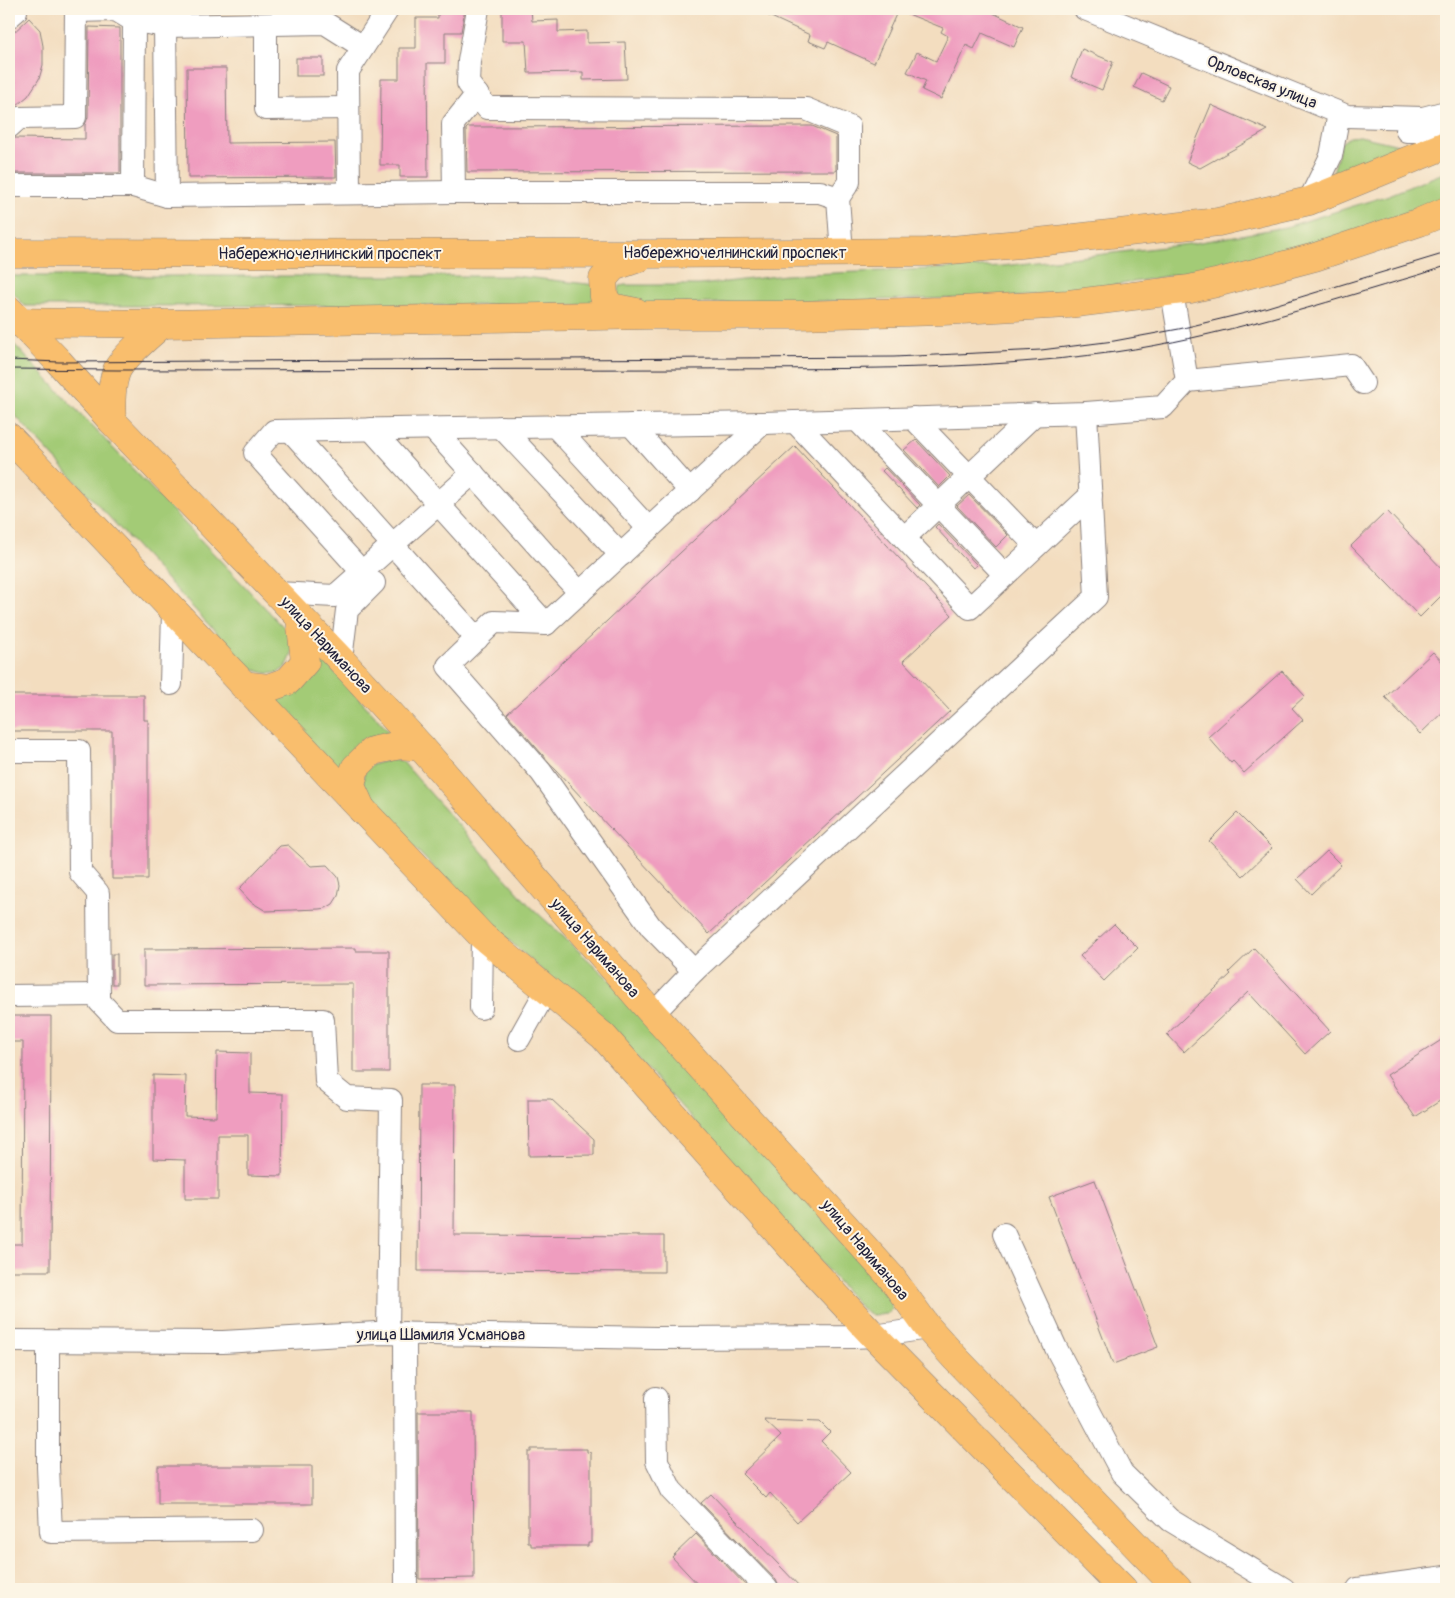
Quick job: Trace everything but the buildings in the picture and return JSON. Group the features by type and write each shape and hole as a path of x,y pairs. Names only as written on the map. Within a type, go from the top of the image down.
{"main road":[{"name":"Набережночелнинский проспект","path":"9,253 650,254 927,252 1020,244 1218,222 1309,201 1446,145"},
{"path":"12,318 162,324 799,315 943,311 1068,304 1172,292 1216,283 1316,257 1420,222 1446,211"},
{"path":"650,254 612,267 603,279 604,297 611,307 651,316"},
{"name":"улица Нариманова","path":"12,318 59,362 112,421 341,660 421,747 653,1014 891,1277 928,1328 1178,1589"},
{"path":"112,421 110,404 117,370 162,324"},
{"path":"9,438 482,936 603,1036 799,1256 874,1336 1123,1589"},
{"path":"242,685 268,688 288,681 305,662 300,617"},
{"path":"362,811 351,786 355,768 372,751 400,745 421,747"}],"street":[{"path":"349,193 348,71 388,9"},
{"path":"478,9 469,61 468,83 487,108 806,109 850,127 849,182 838,198 842,253"},
{"name":"Орловская улица","path":"1085,9 1343,114 1423,118 1446,112"},
{"path":"9,127 19,118 74,117 76,10 116,10 134,21 165,26 325,23 363,47"},
{"path":"134,21 134,186"},
{"path":"266,25 266,108 348,108"},
{"path":"165,26 167,196"},
{"path":"454,192 453,124 477,94"},
{"path":"1309,201 1331,156 1343,114 1396,132 1446,130"},
{"path":"9,186 134,186 167,196 454,192 820,192 838,198"},
{"path":"1172,292 1187,381"},
{"path":"354,563 255,453 274,431 763,423 1086,413 1163,408 1187,381 1351,365 1363,383"},
{"path":"653,1014 694,971 1096,597 1086,413"},
{"path":"904,538 1035,414"},
{"path":"913,418 1036,546"},
{"path":"857,420 1005,575"},
{"path":"795,422 970,608 1091,495"},
{"path":"694,971 650,927 541,772 448,666 494,622 546,624 763,423"},
{"path":"630,425 690,491"},
{"path":"555,426 649,529"},
{"path":"501,427 621,555"},
{"path":"432,428 580,593"},
{"path":"371,429 546,624"},
{"path":"291,431 477,638"},
{"path":"341,660 347,610 398,551 477,478"},
{"path":"277,593 336,596 398,551"},
{"path":"172,684 173,612"},
{"path":"9,751 79,751 80,872 98,893 99,1001 117,1020 323,1020 326,1081 347,1098 391,1100 406,1589"},
{"path":"480,1008 482,936"},
{"path":"519,1039 547,990"},
{"path":"9,996 99,995"},
{"path":"1004,1234 1056,1348 1122,1473 1170,1520 1284,1589"},
{"name":"улица Шамиля Усманова","path":"9,1341 224,1342 397,1333 656,1338 874,1336 928,1328"},
{"path":"48,1342 48,1467 51,1532 252,1530"},
{"path":"656,1398 657,1461 671,1490 767,1589"},
{"path":"1358,1589 1446,1576"}],"green space":[{"path":"1360,136 1399,145 1425,146 1331,180 1341,143 1349,137"},
{"path":"1446,172 1446,202 1344,236 1201,270 1111,286 1016,297 627,305 617,296 620,286 625,285 700,285 786,275 1003,266 1189,244 1286,227 1389,195"},
{"path":"9,207 13,207 13,231 9,231"},
{"path":"9,276 516,276 596,285 596,305 25,306 9,288"},
{"path":"9,339 294,638 290,658 282,670 276,673 268,673 248,667 9,409"},
{"path":"314,649 392,735 381,735 366,740 355,750 343,774 268,701 301,688 316,666"},
{"path":"393,759 402,761 529,905 611,981 889,1293 892,1309 887,1314 872,1315 863,1310 636,1056 479,913 370,803 363,790 364,772 371,765"}],"tram line":[{"path":"9,360 59,362 894,357 1041,350 1114,341 1179,329 1258,310 1446,253"},
{"path":"9,369 901,368 1008,363 1115,352 1193,338 1308,308 1446,266"}]}
